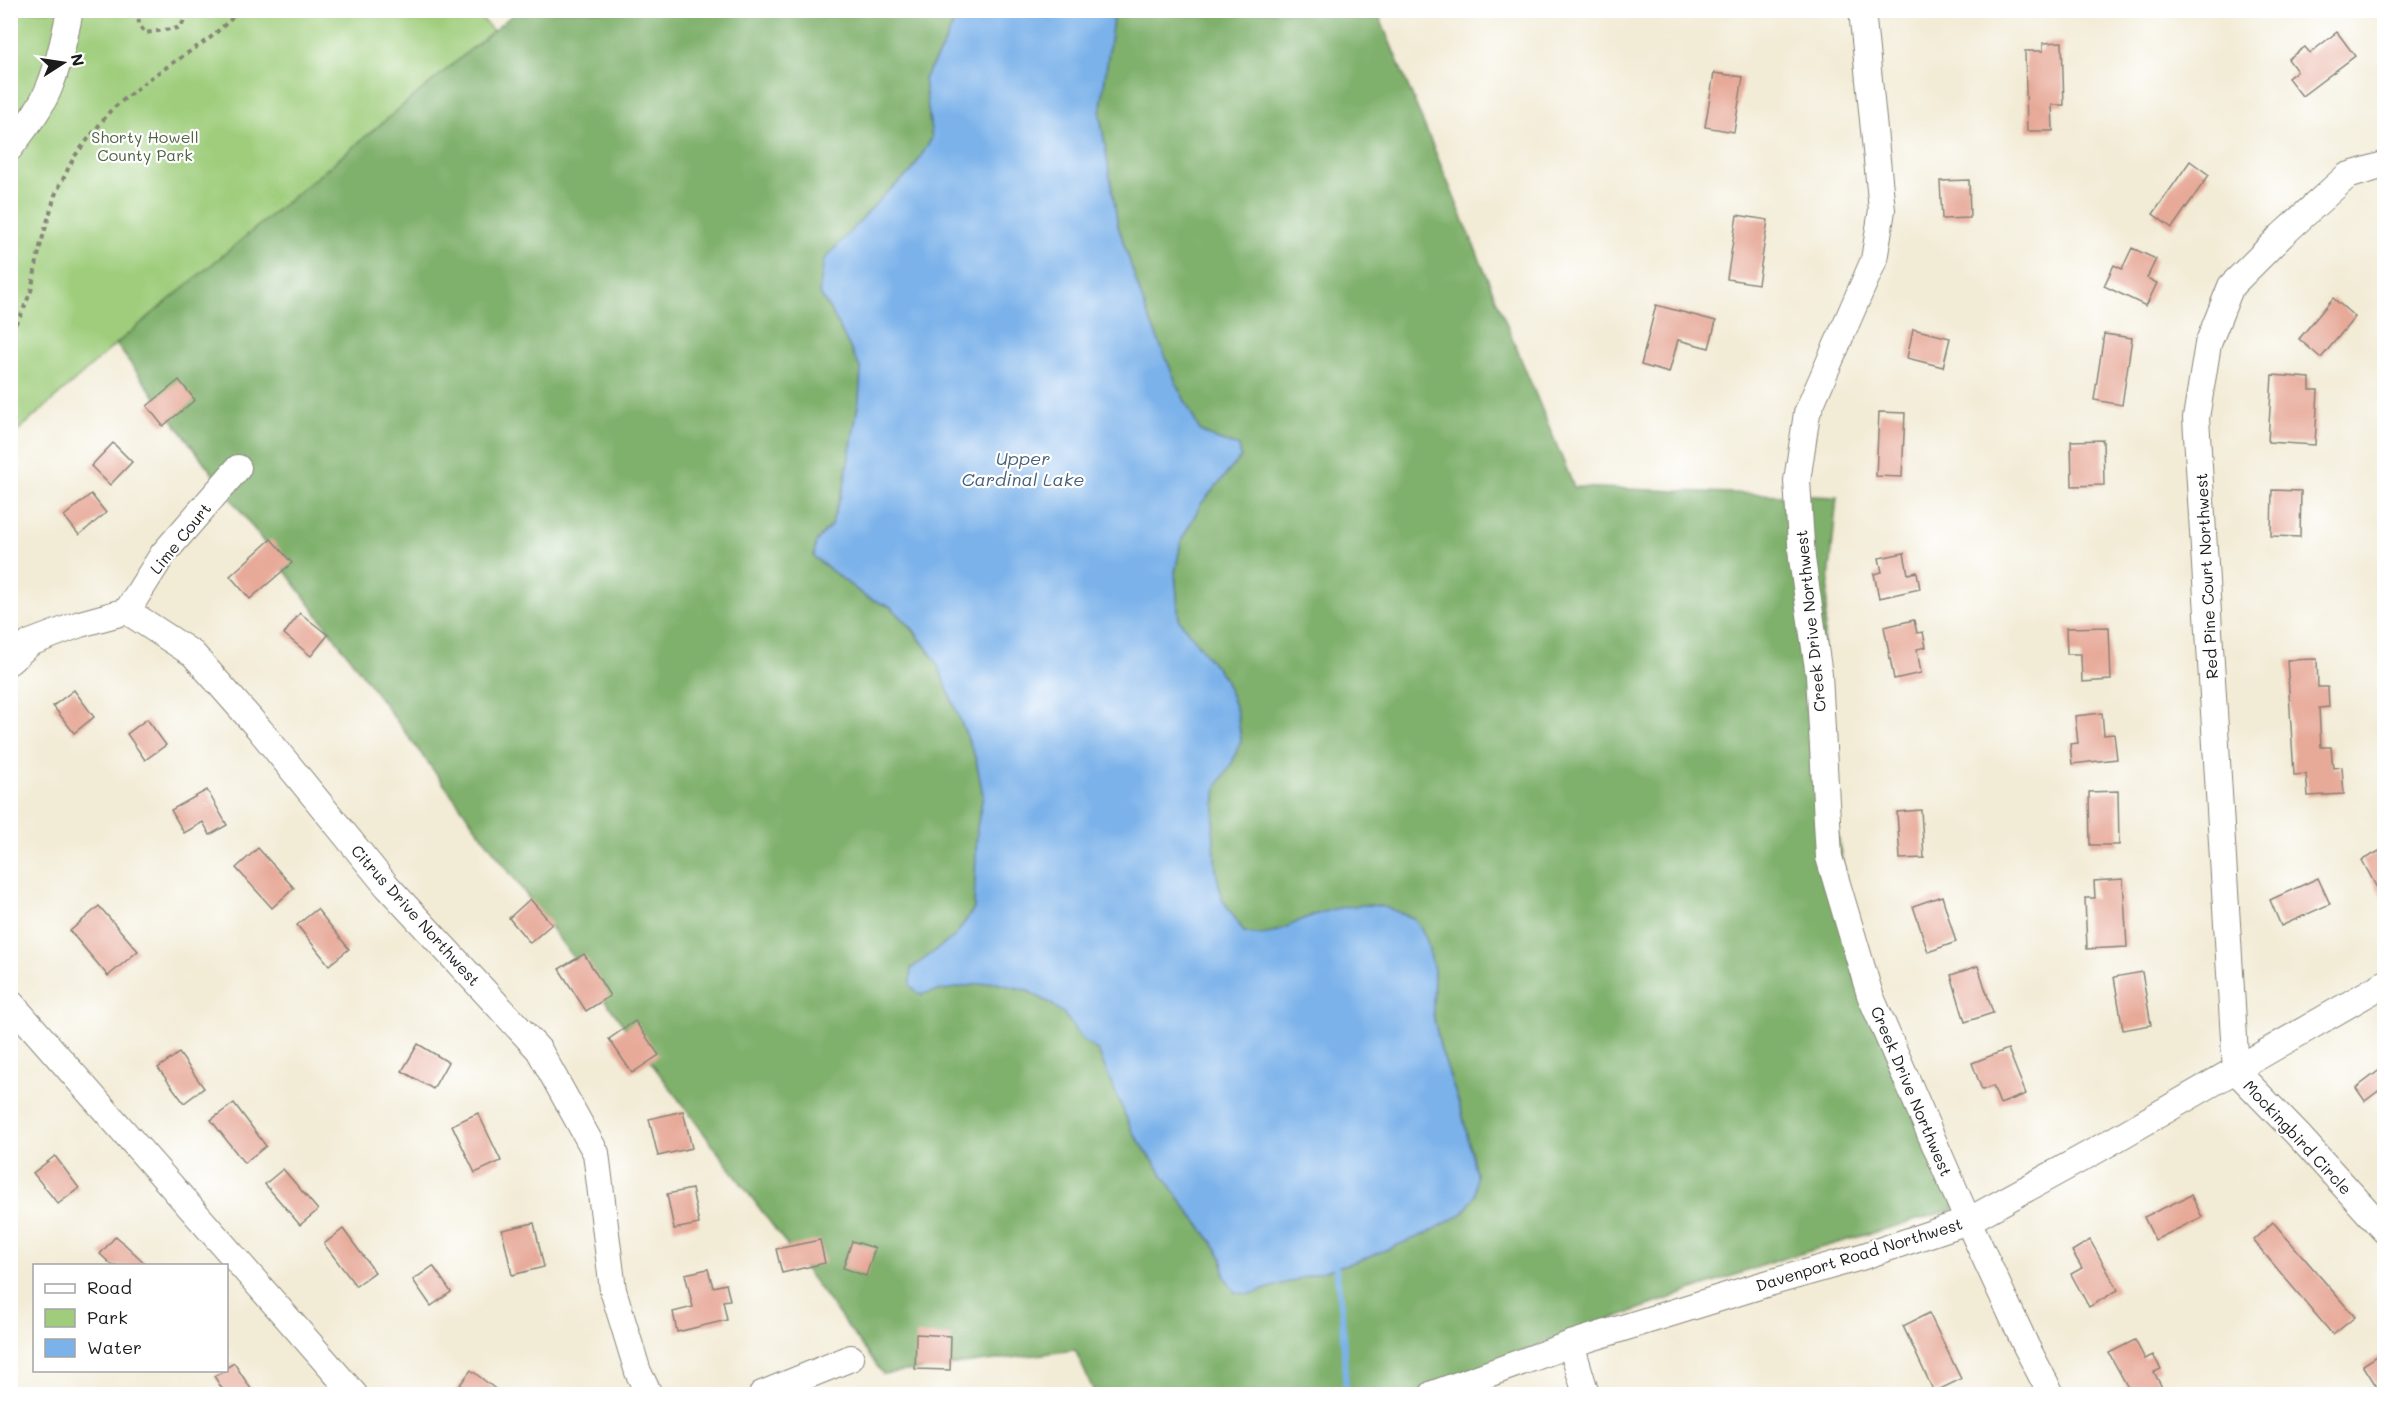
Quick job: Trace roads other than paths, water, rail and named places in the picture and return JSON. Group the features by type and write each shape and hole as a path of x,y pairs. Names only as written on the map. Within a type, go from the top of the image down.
{"street":[{"path":"10,148 31,120 49,88 70,10"},
{"name":"Creek Drive Northwest","path":"1862,10 1882,210 1874,260 1807,413 1797,481 1802,559 1819,675 1828,857 1870,995 1968,1221 2026,1346 2052,1395"},
{"name":"Red Pine Court Northwest","path":"2236,1071 2196,418 2204,365 2208,345 2231,285 2347,176 2385,165"},
{"name":"Lime Court","path":"127,611 164,554 238,468"},
{"path":"10,660 30,643 80,624 127,611"},
{"name":"Citrus Drive Northwest","path":"127,611 193,654 260,730 387,886 539,1050 596,1153 613,1290 638,1372 649,1395"},
{"name":"Davenport Road Northwest","path":"1433,1395 1571,1344 1861,1257 1968,1221 2236,1071 2385,984"},
{"path":"10,1002 354,1395"},
{"name":"Mockingbird Circle","path":"2236,1071 2298,1134 2385,1230"},
{"path":"1571,1344 1586,1395"},
{"path":"762,1395 851,1358"}],"water":[{"name":"Upper Cardinal Lake","path":"959,11 1114,11 1100,115 1118,226 1146,311 1178,387 1200,431 1218,440 1239,446 1241,457 1201,504 1181,541 1175,573 1179,620 1225,679 1237,712 1241,740 1232,763 1217,786 1213,829 1216,871 1222,899 1244,932 1255,934 1272,933 1305,918 1338,908 1363,905 1388,908 1415,919 1426,938 1434,970 1433,1014 1440,1047 1462,1113 1476,1174 1475,1195 1463,1213 1430,1232 1366,1258 1250,1294 1235,1293 1224,1275 1223,1259 1213,1243 1132,1131 1098,1051 1082,1039 1064,1014 1050,1003 1026,990 992,982 920,994 910,986 911,969 955,936 974,909 977,828 983,795 976,759 936,661 913,629 891,607 866,597 814,557 816,542 831,525 844,486 859,400 861,370 833,314 819,293 824,260 883,196 912,171 932,138 924,79 943,47"}],"waterway":[{"path":"1336,1268 1342,1312 1346,1394"}],"park label":[{"name":"Shorty Howell County Park","path":"145,145"}]}
